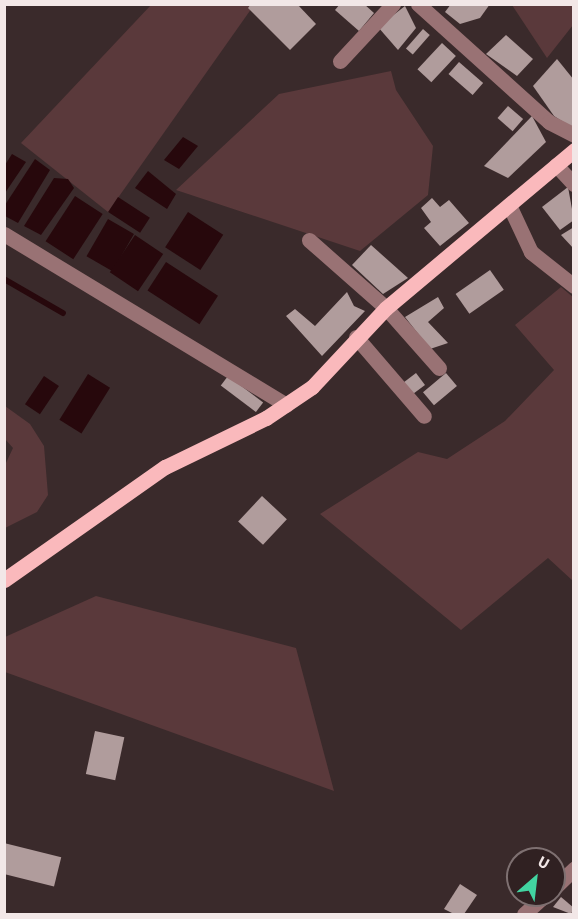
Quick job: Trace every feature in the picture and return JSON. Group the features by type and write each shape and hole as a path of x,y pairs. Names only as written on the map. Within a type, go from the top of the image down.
{"main road":[{"path":"4,580 165,466 286,405 312,387 356,337 386,308 573,150"}],"street":[{"path":"340,61 393,4"},
{"path":"418,4 549,122 573,135"},
{"path":"556,165 573,184"},
{"path":"509,205 531,252 573,286"},
{"path":"4,234 286,405"},
{"path":"309,240 386,308 439,368"},
{"path":"356,337 424,416"}],"shaded area":[{"path":"151,5 254,5 108,212 21,143"},
{"path":"512,5 573,5 573,25 547,58"},
{"path":"391,71 396,90 433,146 428,195 360,251 176,190 279,94"},
{"path":"183,137 198,146 179,169 164,160"},
{"path":"12,154 26,162 5,193 5,165"},
{"path":"35,159 50,170 18,223 5,216 5,205"},
{"path":"148,171 176,194 167,209 135,188"},
{"path":"54,178 68,179 74,188 41,235 24,226"},
{"path":"75,196 103,214 73,259 46,241"},
{"path":"118,197 150,218 140,233 108,212"},
{"path":"188,212 223,235 200,270 165,247"},
{"path":"108,219 134,234 112,271 87,256"},
{"path":"135,235 163,254 138,291 110,272"},
{"path":"166,262 218,296 199,324 147,291"},
{"path":"561,287 574,298 573,581 548,558 461,630 320,514 418,452 447,459 505,421 554,370 515,325"},
{"path":"88,374 110,388 81,434 59,420"},
{"path":"44,376 59,386 40,414 25,404"},
{"path":"5,406 30,424 44,446 48,495 37,512 5,528 5,465 13,448 5,439"},
{"path":"96,596 296,648 334,791 5,672 5,637"}],"building":[{"path":"251,4 297,4 316,24 290,50 248,8"},
{"path":"340,4 364,4 374,13 359,31 335,10"},
{"path":"451,4 490,4 480,18 460,24 445,12"},
{"path":"405,6 416,28 398,50 378,27"},
{"path":"423,29 430,35 413,55 406,49"},
{"path":"506,35 533,59 517,76 486,54"},
{"path":"442,43 456,56 431,82 417,69"},
{"path":"557,59 574,80 574,129 554,116 533,86"},
{"path":"459,62 483,83 473,95 449,74"},
{"path":"508,106 523,119 513,131 498,118"},
{"path":"532,116 546,142 508,178 484,166"},
{"path":"568,187 574,220 560,230 542,207"},
{"path":"432,198 440,207 449,200 469,223 440,246 424,228 431,222 421,208"},
{"path":"574,227 574,249 561,235"},
{"path":"371,245 408,278 383,294 352,265"},
{"path":"490,270 504,290 469,314 456,294"},
{"path":"347,292 354,306 365,311 322,356 286,316 295,309 315,326"},
{"path":"438,297 444,308 428,322 448,343 430,349 405,317"},
{"path":"416,373 425,385 412,395 403,383"},
{"path":"446,373 457,386 434,405 423,392"},
{"path":"228,376 263,402 256,412 221,386"},
{"path":"262,496 287,519 263,545 238,522"},
{"path":"95,731 124,737 115,780 86,774"},
{"path":"4,843 61,857 54,886 4,874"},
{"path":"460,884 477,895 464,914 454,914 444,909"},
{"path":"566,901 574,908 571,914 553,907 566,907"}],"waterway":[{"path":"4,279 63,313"}]}
